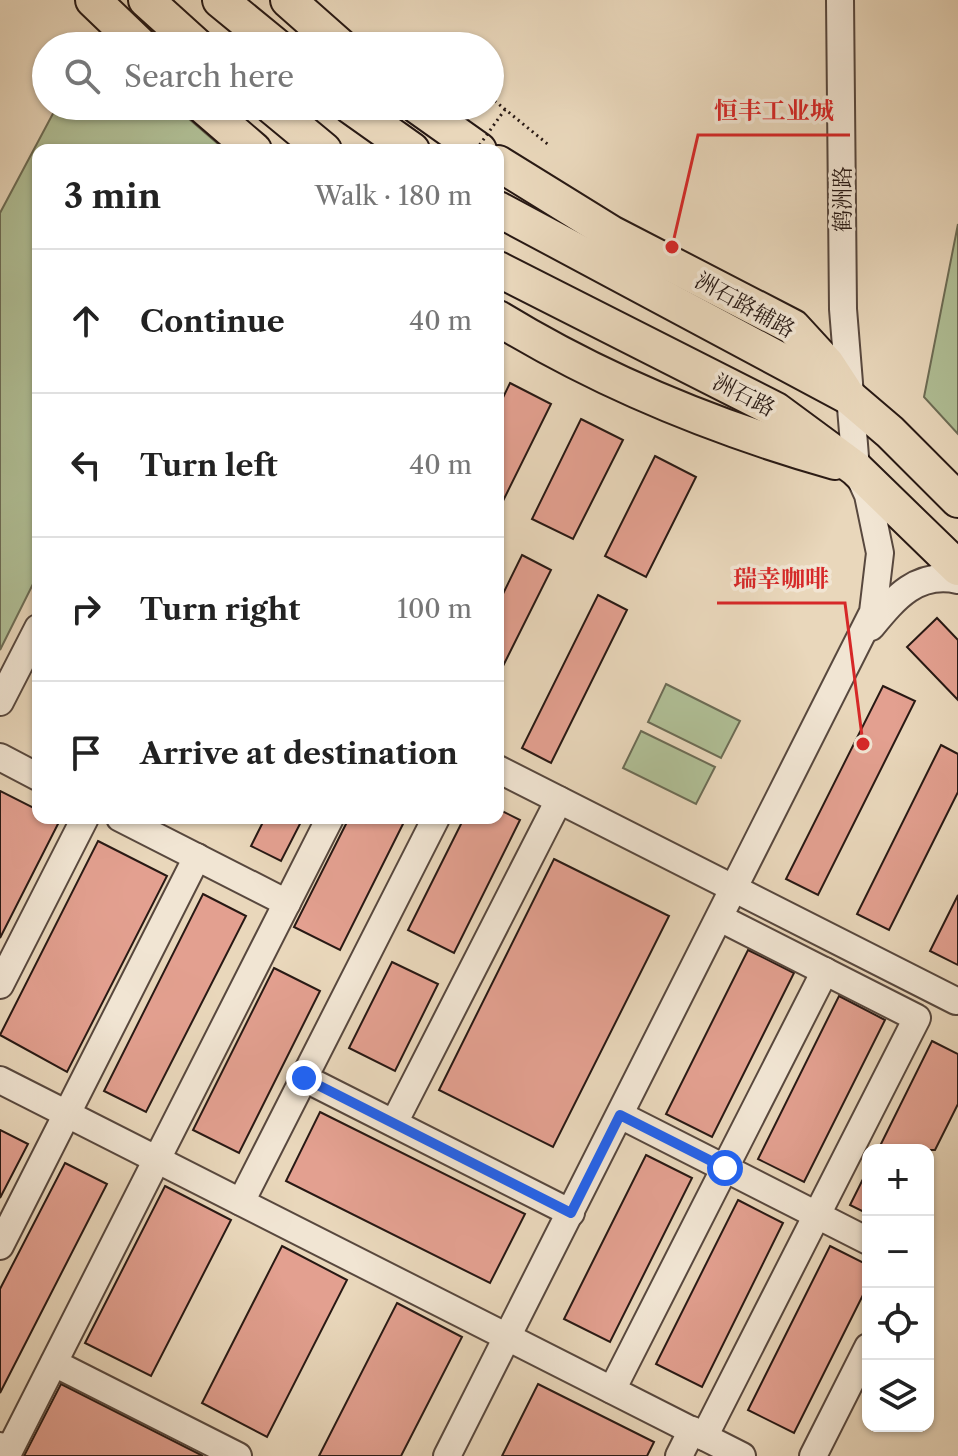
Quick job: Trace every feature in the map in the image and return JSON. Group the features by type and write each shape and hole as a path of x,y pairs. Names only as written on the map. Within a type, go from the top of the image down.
{"main road":[{"path":"93,0 126,32"},
{"path":"146,0 181,32"},
{"path":"220,0 259,32"},
{"path":"288,0 324,32"},
{"path":"219,120 247,144"},
{"path":"288,120 317,144"},
{"path":"370,120 404,144"},
{"path":"436,120 470,144"},
{"name":"洲石路辅路","path":"504,167 611,233 793,327 827,364 849,397"},
{"path":"509,216 849,397 890,432 958,500"},
{"path":"509,216 675,266"},
{"name":"洲石路","path":"504,272 776,410 856,469 958,568"},
{"path":"504,321 664,403 771,444 856,469"}],"street":[{"name":"鹤洲路","path":"840,0 843,309 849,397 856,469 876,524 880,553 873,612 862,640"},
{"path":"447,1456 862,640 904,590 923,580 958,580"},
{"path":"0,702 32,640"},
{"path":"0,757 32,774"},
{"path":"504,772 956,1001"},
{"path":"394,1123 559,800"},
{"path":"0,985 82,824"},
{"path":"132,824 287,903"},
{"path":"0,1446 9,1451 327,824"},
{"path":"241,1202 433,824"},
{"path":"0,1246 197,857"},
{"path":"679,1456 698,1434 817,1215 917,1018 720,918"},
{"path":"612,1390 825,971"},
{"path":"304,1078 571,1213"},
{"path":"0,1080 742,1456"},
{"path":"620,1115 862,1238"},
{"path":"813,1456 862,1359"},
{"path":"54,1363 238,1456"}],"path":[{"path":"504,111 506,108 550,146"},
{"path":"482,144 498,120"}],"green space":[{"path":"50,120 190,120 218,144 37,144"},
{"path":"32,153 32,586 0,650 0,213"},
{"path":"958,224 958,434 924,397"},
{"path":"666,684 740,721 721,758 648,722"},
{"path":"641,731 715,767 696,804 623,768"}],"building":[{"path":"510,383 551,404 504,499 504,396"},
{"path":"581,419 623,440 573,539 532,519"},
{"path":"655,456 696,477 646,577 605,556"},
{"path":"522,555 551,570 504,664 504,592"},
{"path":"598,595 627,610 551,763 522,748"},
{"path":"937,618 958,640 958,700 907,647"},
{"path":"883,686 915,701 818,895 786,879"},
{"path":"941,745 958,754 958,792 889,930 857,914"},
{"path":"0,791 32,807 32,824 58,824 0,938"},
{"path":"504,812 520,820 454,953 408,930 461,824 504,824"},
{"path":"262,824 300,824 281,861 251,846"},
{"path":"346,824 403,824 340,950 294,927"},
{"path":"98,841 167,876 67,1072 0,1035"},
{"path":"554,859 669,916 553,1147 439,1090"},
{"path":"203,894 246,916 146,1112 104,1091"},
{"path":"958,895 958,965 930,951"},
{"path":"748,950 794,973 712,1137 666,1114"},
{"path":"392,962 438,984 395,1071 349,1048"},
{"path":"274,968 320,991 239,1153 193,1130"},
{"path":"839,996 885,1020 804,1182 758,1159"},
{"path":"932,1041 958,1054 958,1104 935,1150 934,1144 881,1144"},
{"path":"320,1112 525,1214 490,1283 286,1181"},
{"path":"0,1130 28,1144 0,1198"},
{"path":"646,1155 692,1178 610,1342 564,1319"},
{"path":"65,1163 107,1184 0,1393 0,1289"},
{"path":"862,1181 862,1211 850,1205"},
{"path":"165,1186 231,1220 151,1376 85,1343"},
{"path":"738,1200 783,1223 702,1387 656,1364"},
{"path":"282,1246 347,1280 267,1437 202,1403"},
{"path":"830,1246 862,1262 862,1297 794,1433 748,1410"},
{"path":"397,1303 462,1337 401,1456 319,1456"},
{"path":"61,1384 203,1456 24,1456"},
{"path":"538,1384 654,1442 647,1456 502,1456"}],"place":[{"name":"恒丰工业城","path":"672,247"},
{"name":"瑞幸咖啡","path":"863,744"}],"route":[{"path":"304,1078 571,1213 620,1115 725,1168"}]}
